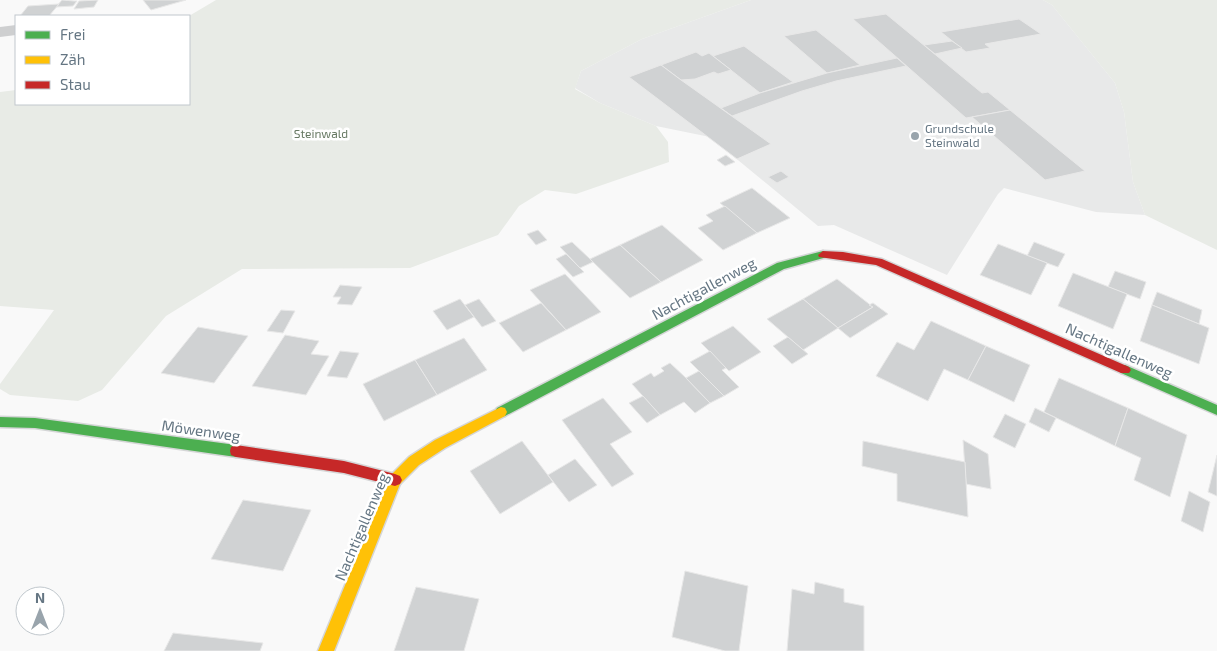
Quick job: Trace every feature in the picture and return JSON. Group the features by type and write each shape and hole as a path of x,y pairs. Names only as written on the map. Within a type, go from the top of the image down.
{"street":[{"path":"0,32 15,30"},
{"name":"Nachtigallenweg","path":"326,651 395,480 414,461 440,444 781,266 824,255 878,262 1217,410"},
{"name":"Möwenweg","path":"0,422 35,423 344,467 395,480"}],"shaded area":[{"name":"Grundschule Steinwald","path":"751,0 1043,0 1052,5 1115,83 1124,112 1133,182 1145,215 1096,212 1004,188 998,194 947,275 834,225 818,226 710,137 656,126 600,103 575,88 581,71 642,39"}],"green space":[{"name":"Steinwald","path":"216,0 751,0 642,39 581,71 575,89 600,103 656,126 668,142 669,162 576,194 545,190 519,206 498,235 410,268 242,269 166,316 102,390 78,401 10,395 0,389 0,384 54,310 0,306 0,92 15,90 15,105 190,105 190,15"},
{"path":"1043,0 1217,0 1217,250 1145,215 1133,182 1124,112 1115,83 1052,5"}],"building":[{"path":"62,0 77,1 73,6 56,7"},
{"path":"98,0 94,7 74,9 79,1"},
{"path":"143,0 186,0 151,10"},
{"path":"59,4 50,15 21,15 28,6"},
{"path":"886,14 982,93 988,92 1010,110 966,118 853,19"},
{"path":"1019,19 1041,34 985,44 990,48 966,52 941,32"},
{"path":"816,30 860,65 827,73 784,36"},
{"path":"952,41 962,48 935,54 924,45"},
{"path":"744,46 793,82 760,93 713,56"},
{"path":"696,52 702,56 709,53 731,70 718,74 714,72 695,79 681,80 661,65"},
{"path":"897,58 906,66 836,81 732,116 721,108 760,93 827,73"},
{"path":"661,65 771,144 737,159 629,77"},
{"path":"1010,110 1085,171 1045,180 972,117"},
{"path":"726,155 735,162 725,166 717,160"},
{"path":"781,171 789,177 777,183 768,177"},
{"path":"752,188 790,218 757,233 720,203"},
{"path":"725,206 757,233 723,250 698,228 713,221 706,215"},
{"path":"662,225 703,260 661,282 620,245"},
{"path":"538,230 547,240 536,245 527,234"},
{"path":"572,242 593,262 580,268 560,247"},
{"path":"1034,242 1065,254 1058,267 1027,256"},
{"path":"998,244 1047,263 1031,295 980,275"},
{"path":"620,245 661,282 630,298 590,259"},
{"path":"566,254 584,272 573,277 556,259"},
{"path":"1115,271 1146,282 1140,299 1108,287"},
{"path":"1073,273 1127,294 1113,329 1058,306"},
{"path":"565,274 601,312 566,330 530,290"},
{"path":"837,279 873,307 838,328 803,299"},
{"path":"340,285 362,287 352,305 337,304 341,297 333,297"},
{"path":"1157,292 1202,310 1199,324 1152,305"},
{"path":"460,299 474,317 447,330 433,311"},
{"path":"479,299 496,321 482,327 465,305"},
{"path":"803,299 838,328 803,350 767,319"},
{"path":"541,303 566,330 523,352 499,323"},
{"path":"873,303 888,314 850,338 838,328 873,307 869,305"},
{"path":"1152,305 1209,328 1199,364 1140,341"},
{"path":"281,310 295,311 283,333 267,331"},
{"path":"931,321 986,346 968,380 944,369 928,401 876,376 897,342 914,350"},
{"path":"733,326 761,352 729,371 701,343"},
{"path":"198,327 248,336 214,383 161,373"},
{"path":"285,335 319,341 311,354 329,356 306,395 252,386"},
{"path":"788,337 808,354 792,364 773,346"},
{"path":"464,338 487,370 437,395 415,360"},
{"path":"986,346 1030,365 1014,402 968,380"},
{"path":"340,351 359,353 347,378 327,376"},
{"path":"710,351 726,368 722,370 739,387 724,396 690,362"},
{"path":"415,360 437,395 384,421 363,384"},
{"path":"670,363 710,403 695,413 684,402 660,415 632,384 651,373 654,377 664,371 661,368"},
{"path":"699,371 724,396 710,403 686,378"},
{"path":"1059,378 1128,408 1115,446 1044,412"},
{"path":"643,396 660,415 647,423 629,403"},
{"path":"603,398 632,432 610,444 634,474 612,487 562,420"},
{"path":"1035,408 1056,418 1049,432 1029,422"},
{"path":"1128,408 1187,435 1170,497 1134,480 1141,458 1115,446"},
{"path":"1005,414 1026,424 1015,448 993,437"},
{"path":"963,440 988,454 991,489 966,484"},
{"path":"522,441 553,482 500,514 470,471"},
{"path":"863,441 965,462 968,517 897,501 897,474 862,466"},
{"path":"1217,455 1217,496 1208,492"},
{"path":"575,459 597,485 569,502 548,475"},
{"path":"1189,491 1210,502 1203,532 1181,521"},
{"path":"243,500 311,510 283,571 211,559"},
{"path":"685,571 748,586 739,651 725,651 672,637"},
{"path":"815,582 844,589 844,602 864,606 864,651 787,651 792,589 814,594"},
{"path":"416,587 479,599 464,651 394,651"},
{"path":"173,633 263,643 260,651 164,651"}],"traffic: fast":[{"path":"501,412 781,266 823,255"},
{"path":"1125,370 1217,410"},
{"path":"0,422 35,423 236,451"}],"traffic: slow":[{"path":"326,651 395,480 414,461 440,444 501,412"}],"traffic: jam":[{"path":"823,255 843,256 878,262 1125,370"},
{"path":"236,451 344,467 395,480"}],"place":[{"name":"Grundschule Steinwald","path":"915,136"}]}
